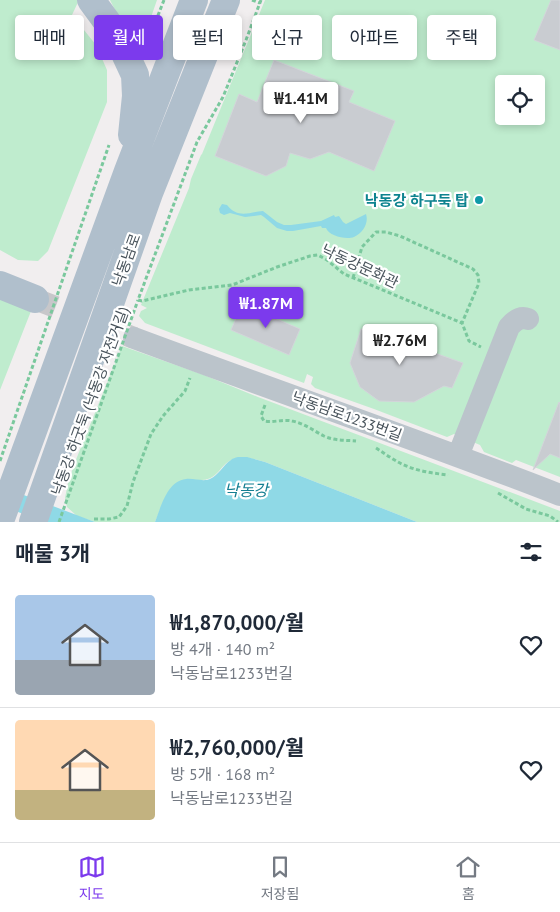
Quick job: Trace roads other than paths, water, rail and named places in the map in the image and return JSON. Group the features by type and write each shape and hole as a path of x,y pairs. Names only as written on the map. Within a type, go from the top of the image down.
{"main road":[{"path":"91,0 116,34 135,75 136,96 128,171"},
{"name":"낙동남로","path":"0,521 8,470 128,171 194,0"},
{"name":"낙동남로","path":"33,522 149,193 226,0"},
{"path":"0,285 35,299"}],"street":[{"path":"456,465 509,327 514,321 524,318 528,319"},
{"name":"낙동남로1233번길","path":"134,338 271,389 456,465 560,495"}],"water":[{"path":"222,204 240,213 263,211 284,225 321,221 334,215 335,217 339,216 346,224 366,214 367,221 360,233 351,238 342,238 321,226 287,231 277,228 261,215 245,217 230,213 224,215 220,213 219,209"},
{"name":"낙동강","path":"238,457 247,457 265,462 417,522 155,522 162,502 174,484 186,479 210,479 228,462"},
{"path":"0,486 95,522 44,522 0,505"}],"tunnel":[{"path":"35,299 134,338"}],"place":[{"name":"낙동강 하구둑 탑","path":"479,200"}]}
